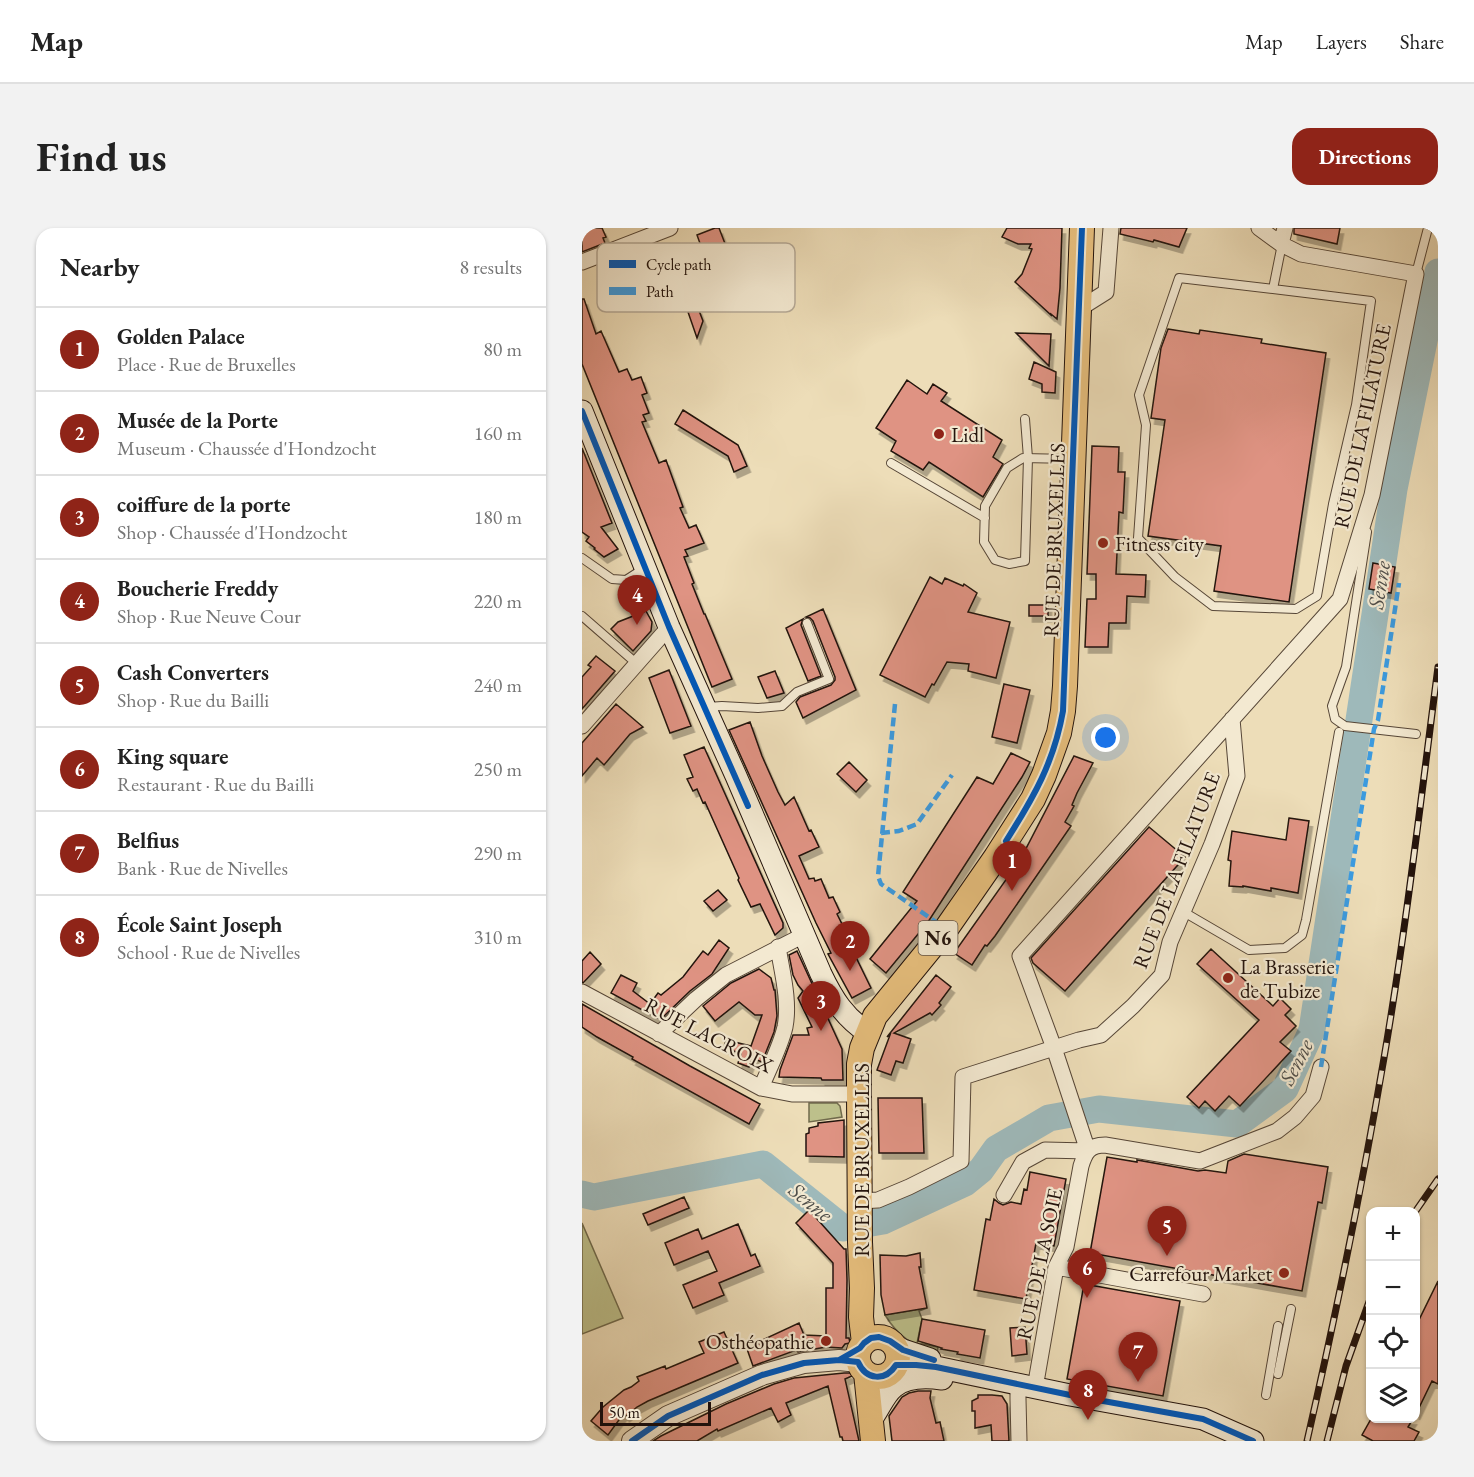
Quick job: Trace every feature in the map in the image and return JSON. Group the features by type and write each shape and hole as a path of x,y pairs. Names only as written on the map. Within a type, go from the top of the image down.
{"main road":[{"name":"RUE DE BRUXELLES","path":"871,1357 862,1288 860,1242 859,1094 862,1048 875,1017 946,928 996,857 1033,798 1053,754 1064,711 1082,228"},
{"path":"582,411 669,627 832,997 844,1014 868,1034"},
{"path":"872,1424 871,1357 1203,1419 1252,1441"},
{"path":"872,1424 884,1400 894,1387 907,1381 929,1377 948,1379 958,1372"}],"street":[{"path":"631,243 670,228"},
{"path":"1079,309 1106,292 1111,228"},
{"path":"1259,228 1281,244 1301,254 1416,274"},
{"path":"1281,244 1285,228"},
{"path":"582,262 597,256"},
{"name":"RUE DE LA FILATURE","path":"1054,1048 1020,956 1340,599 1372,495 1416,274"},
{"path":"584,718 669,627"},
{"name":"RUE DE LA FILATURE","path":"860,1204 878,1200 909,1187 961,1161 963,1077 1101,1035 1162,975 1170,942 1212,844 1237,776 1232,719"},
{"path":"659,1034 696,999 726,975 804,935"},
{"path":"761,1088 785,1025 786,1002 778,947"},
{"name":"RUE LACROIX","path":"582,992 761,1088 792,1094 859,1094"},
{"path":"1054,1048 1088,1151"},
{"name":"RUE DE LA SOIE","path":"1019,1441 1026,1386 1056,1267 1066,1248 1081,1166 1088,1151 1095,1146 1105,1145 1200,1161 1277,1131 1295,1118 1313,1096 1321,1067"},
{"name":"RUE DE LA SOIE","path":"1004,1195 1023,1162 1045,1150 1088,1151"},
{"path":"1056,1267 1203,1294"},
{"path":"632,1441 668,1416 762,1375 804,1364 871,1357"}],"lane":[{"path":"1416,274 1428,228"},
{"path":"1273,289 1281,244"},
{"path":"1179,278 1273,289 1371,301 1356,405 1333,504 1317,596 1296,609 1213,606 1175,577 1138,538 1146,425 1139,395 1179,278"},
{"path":"1025,419 1028,458 1025,561 1009,564 995,560 984,542 985,506 1007,468 1023,458 1028,458 1073,459"},
{"path":"891,463 985,518"},
{"path":"1372,495 1346,667 1332,706 1335,719 1345,726 1416,734"},
{"path":"582,558 612,579 626,580 645,568"},
{"path":"582,616 636,663"},
{"path":"705,708 782,706 797,692 830,679 807,623"},
{"path":"1182,911 1249,950 1285,948 1302,935 1339,732"},
{"path":"1278,1374 1291,1309"},
{"path":"1266,1395 1278,1326"}],"green space":[{"path":"809,1103 837,1103 840,1106 842,1117 809,1122"},
{"path":"582,1223 623,1318 582,1334"},
{"path":"927,1308 919,1311 922,1319 917,1343 938,1347 937,1354 907,1339 885,1315"}],"building":[{"path":"582,228 602,228 606,237 603,238 605,243 597,243 597,246 582,252"},
{"path":"719,228 725,243 700,243 697,235"},
{"path":"1007,228 1062,228 1057,319 1015,282 1022,274 1032,249 1029,248 1031,244 1018,244 1002,237"},
{"path":"1121,228 1187,228 1179,247 1120,234"},
{"path":"1294,228 1340,228 1337,244 1294,234"},
{"path":"582,299 584,299 596,334 601,331 619,372 627,369 632,380 641,377 647,393 642,395 649,413 643,415 646,421 642,422 659,463 666,460 683,507 680,508 689,528 696,525 704,543 685,550 688,556 684,557 694,583 692,584 732,679 712,687 582,364"},
{"path":"688,312 700,312 703,321 697,338"},
{"path":"1168,329 1199,334 1200,330 1262,339 1261,343 1326,353 1289,602 1214,591 1221,546 1148,536 1165,420 1151,418 1161,348"},
{"path":"1016,333 1051,334 1049,366"},
{"path":"1034,362 1056,372 1055,393 1042,392 1042,384 1029,379"},
{"name":"Lidl","path":"907,380 927,394 933,384 947,393 941,401 1002,440 993,457 1003,464 983,497 929,462 923,470 891,451 896,441 876,428"},
{"path":"683,410 738,445 747,466 734,472 728,456 675,424"},
{"path":"1092,446 1119,447 1118,472 1125,472 1123,513 1119,512 1116,574 1146,575 1145,597 1127,596 1126,623 1109,623 1108,647 1085,647 1087,599 1096,599 1096,574 1087,574"},
{"path":"582,448 612,523 601,527 618,549 604,557 586,541 589,537 582,532"},
{"path":"1373,563 1395,567 1391,593 1369,589"},
{"path":"930,577 942,584 945,578 963,586 964,584 977,593 968,612 1010,622 996,678 968,671 969,664 947,662 925,697 880,675"},
{"path":"1029,605 1048,605 1048,616 1029,616"},
{"path":"823,609 856,690 803,718 796,702 800,697 831,685 835,680 813,621 806,617"},
{"path":"646,611 652,622 651,631 633,651 611,629 618,622"},
{"path":"803,619 801,625 821,676 808,681 786,628"},
{"path":"596,656 615,671 582,709 582,677 591,667 588,665"},
{"path":"669,670 691,726 670,733 649,678"},
{"path":"775,671 784,693 767,698 758,677"},
{"path":"1004,684 1030,690 1017,743 992,737"},
{"path":"616,704 643,727 630,734 604,765 597,758 582,776 582,743"},
{"path":"750,722 762,756 785,805 794,797 819,847 799,856 809,879 814,878 815,881 821,879 829,898 833,897 840,912 837,914 853,946 848,941 871,988 852,998 828,954 831,953 729,730"},
{"path":"704,747 783,923 783,928 775,935 760,904 751,907 705,802 703,803 697,789 693,791 687,779 693,777 684,755"},
{"path":"1011,753 1030,762 1022,777 928,922 886,973 870,959 917,901 903,892 977,777 993,784"},
{"path":"1074,756 1093,763 1065,822 1071,826 995,936 987,946 985,945 972,965 954,953 1020,860"},
{"path":"849,762 867,780 856,792 837,774"},
{"path":"1289,818 1309,821 1298,893 1271,888 1271,891 1229,886 1231,861 1228,860 1232,831 1286,840"},
{"path":"1149,827 1185,857 1065,991 1033,963 1031,958"},
{"path":"718,890 727,900 713,911 704,901"},
{"path":"719,940 729,948 712,974 662,1018 657,1018 611,993 621,975 637,983 633,991 650,1004 658,993 661,995 683,977 703,951 708,955"},
{"path":"1211,949 1273,1006 1280,998 1291,1009 1285,1015 1296,1026 1280,1042 1291,1051 1240,1106 1229,1096 1215,1111 1205,1101 1199,1108 1187,1097 1259,1020 1197,964"},
{"path":"797,951 842,1049 843,1080 779,1077 793,1035 809,1035 807,1028 812,1027 798,998 803,991 793,975 789,955"},
{"path":"590,952 601,964 583,983 582,961"},
{"path":"759,969 771,978 775,990 777,1016 774,1032 762,1062 752,1058 749,1067 738,1063 741,1054 724,1047 726,1040 751,1046 762,1015 755,1015 739,1002 715,1021 703,1006 731,983"},
{"path":"936,975 951,987 939,1003 941,1005 932,1015 930,1013 894,1033 911,1039 903,1063 896,1061 891,1075 877,1070 890,1035 887,1037"},
{"path":"582,1004 760,1104 749,1124 632,1059 633,1057 582,1027"},
{"path":"878,1098 922,1098 924,1153 879,1153"},
{"path":"844,1120 844,1157 806,1156 806,1134 809,1133 809,1128 818,1126 818,1123"},
{"path":"1244,1154 1328,1167 1322,1203 1318,1202 1302,1291 1090,1253 1107,1157 1226,1173 1228,1161"},
{"path":"1030,1172 1066,1179 1054,1246 1036,1243 1026,1299 974,1290 986,1219 990,1220 994,1199 1003,1205 1011,1202 1021,1204 1024,1189 1027,1190"},
{"path":"684,1197 689,1208 648,1225 643,1214"},
{"path":"809,1210 846,1249 846,1338 849,1338 850,1343 845,1344 842,1348 826,1347 798,1352 796,1350 753,1366 747,1349 799,1323 804,1335 826,1336 826,1288 833,1288 833,1263 796,1223"},
{"path":"738,1224 751,1256 755,1254 760,1266 719,1283 724,1295 693,1308 683,1285 717,1271 708,1251 674,1265 665,1243 698,1229 702,1239"},
{"path":"920,1253 921,1267 919,1267 927,1308 885,1315 881,1295 880,1255 906,1256"},
{"path":"1438,1281 1438,1384 1432,1381 1420,1406 1420,1369 1420,1318"},
{"path":"1084,1284 1180,1301 1163,1396 1067,1379"},
{"path":"922,1319 985,1330 980,1358 957,1354 958,1352 918,1341"},
{"path":"1025,1327 1027,1354 1012,1356 1010,1328"},
{"path":"724,1332 738,1363 648,1401 626,1416 624,1413 608,1435 591,1421 603,1407 639,1381 637,1377 665,1366 666,1369 704,1353 699,1342"},
{"path":"852,1373 852,1376 845,1379 859,1441 843,1441 840,1437 828,1386 786,1403 791,1415 778,1422 771,1408 718,1431 717,1429 697,1441 653,1441 726,1404 774,1384 794,1378"},
{"path":"918,1391 931,1391 930,1398 936,1423 940,1422 944,1441 892,1441 889,1416 902,1397"},
{"path":"978,1395 1002,1396 1007,1404 1009,1441 992,1441 991,1425 975,1428 975,1411 972,1411 972,1401 978,1398"},
{"path":"1369,1423 1410,1423 1408,1427 1419,1432 1414,1441 1373,1441 1362,1435"}],"waterway":[{"name":"Senne","path":"582,1194 594,1197 763,1164 843,1228 883,1221 965,1183 981,1170 996,1149 1049,1118 1099,1109 1237,1124 1285,1089 1312,1030 1394,489 1438,272"}],"railway":[{"path":"1307,1441 1348,1250 1384,1058 1406,912 1438,667"},
{"path":"1418,1207 1438,1179"},
{"path":"1327,1441 1346,1366 1366,1310"}],"marked path":[{"path":"1321,1067 1399,583"},
{"path":"895,704 878,876 881,884 946,929"},
{"path":"881,833 899,831 917,824 952,775"}],"cycle path":[{"path":"1006,841 1042,779 1054,747 1063,711 1082,228"},
{"path":"582,411 669,627 748,806"},
{"path":"839,1360 860,1348 871,1338 879,1337 903,1350 934,1360"},
{"path":"632,1441 668,1416 762,1375 804,1363 839,1360 858,1362 861,1368 876,1377 887,1374 896,1365 936,1367 1070,1395 1203,1419 1253,1441"}],"place":[{"name":"Lidl","path":"939,434"},
{"name":"Fitness city","path":"1103,543"},
{"name":"Boucherie Freddy","path":"637,625"},
{"name":"Golden Palace","path":"1012,891"},
{"name":"Musée de la Porte","path":"850,971"},
{"name":"La Brasserie de Tubize","path":"1228,978"},
{"name":"coiffure de la porte","path":"821,1031"},
{"name":"Cash Converters","path":"1167,1256"},
{"name":"Carrefour Market","path":"1284,1273"},
{"name":"King square","path":"1087,1298"},
{"name":"Osthéopathie","path":"826,1341"},
{"name":"Belfius","path":"1138,1382"},
{"name":"École Saint Joseph","path":"1088,1420"}]}
